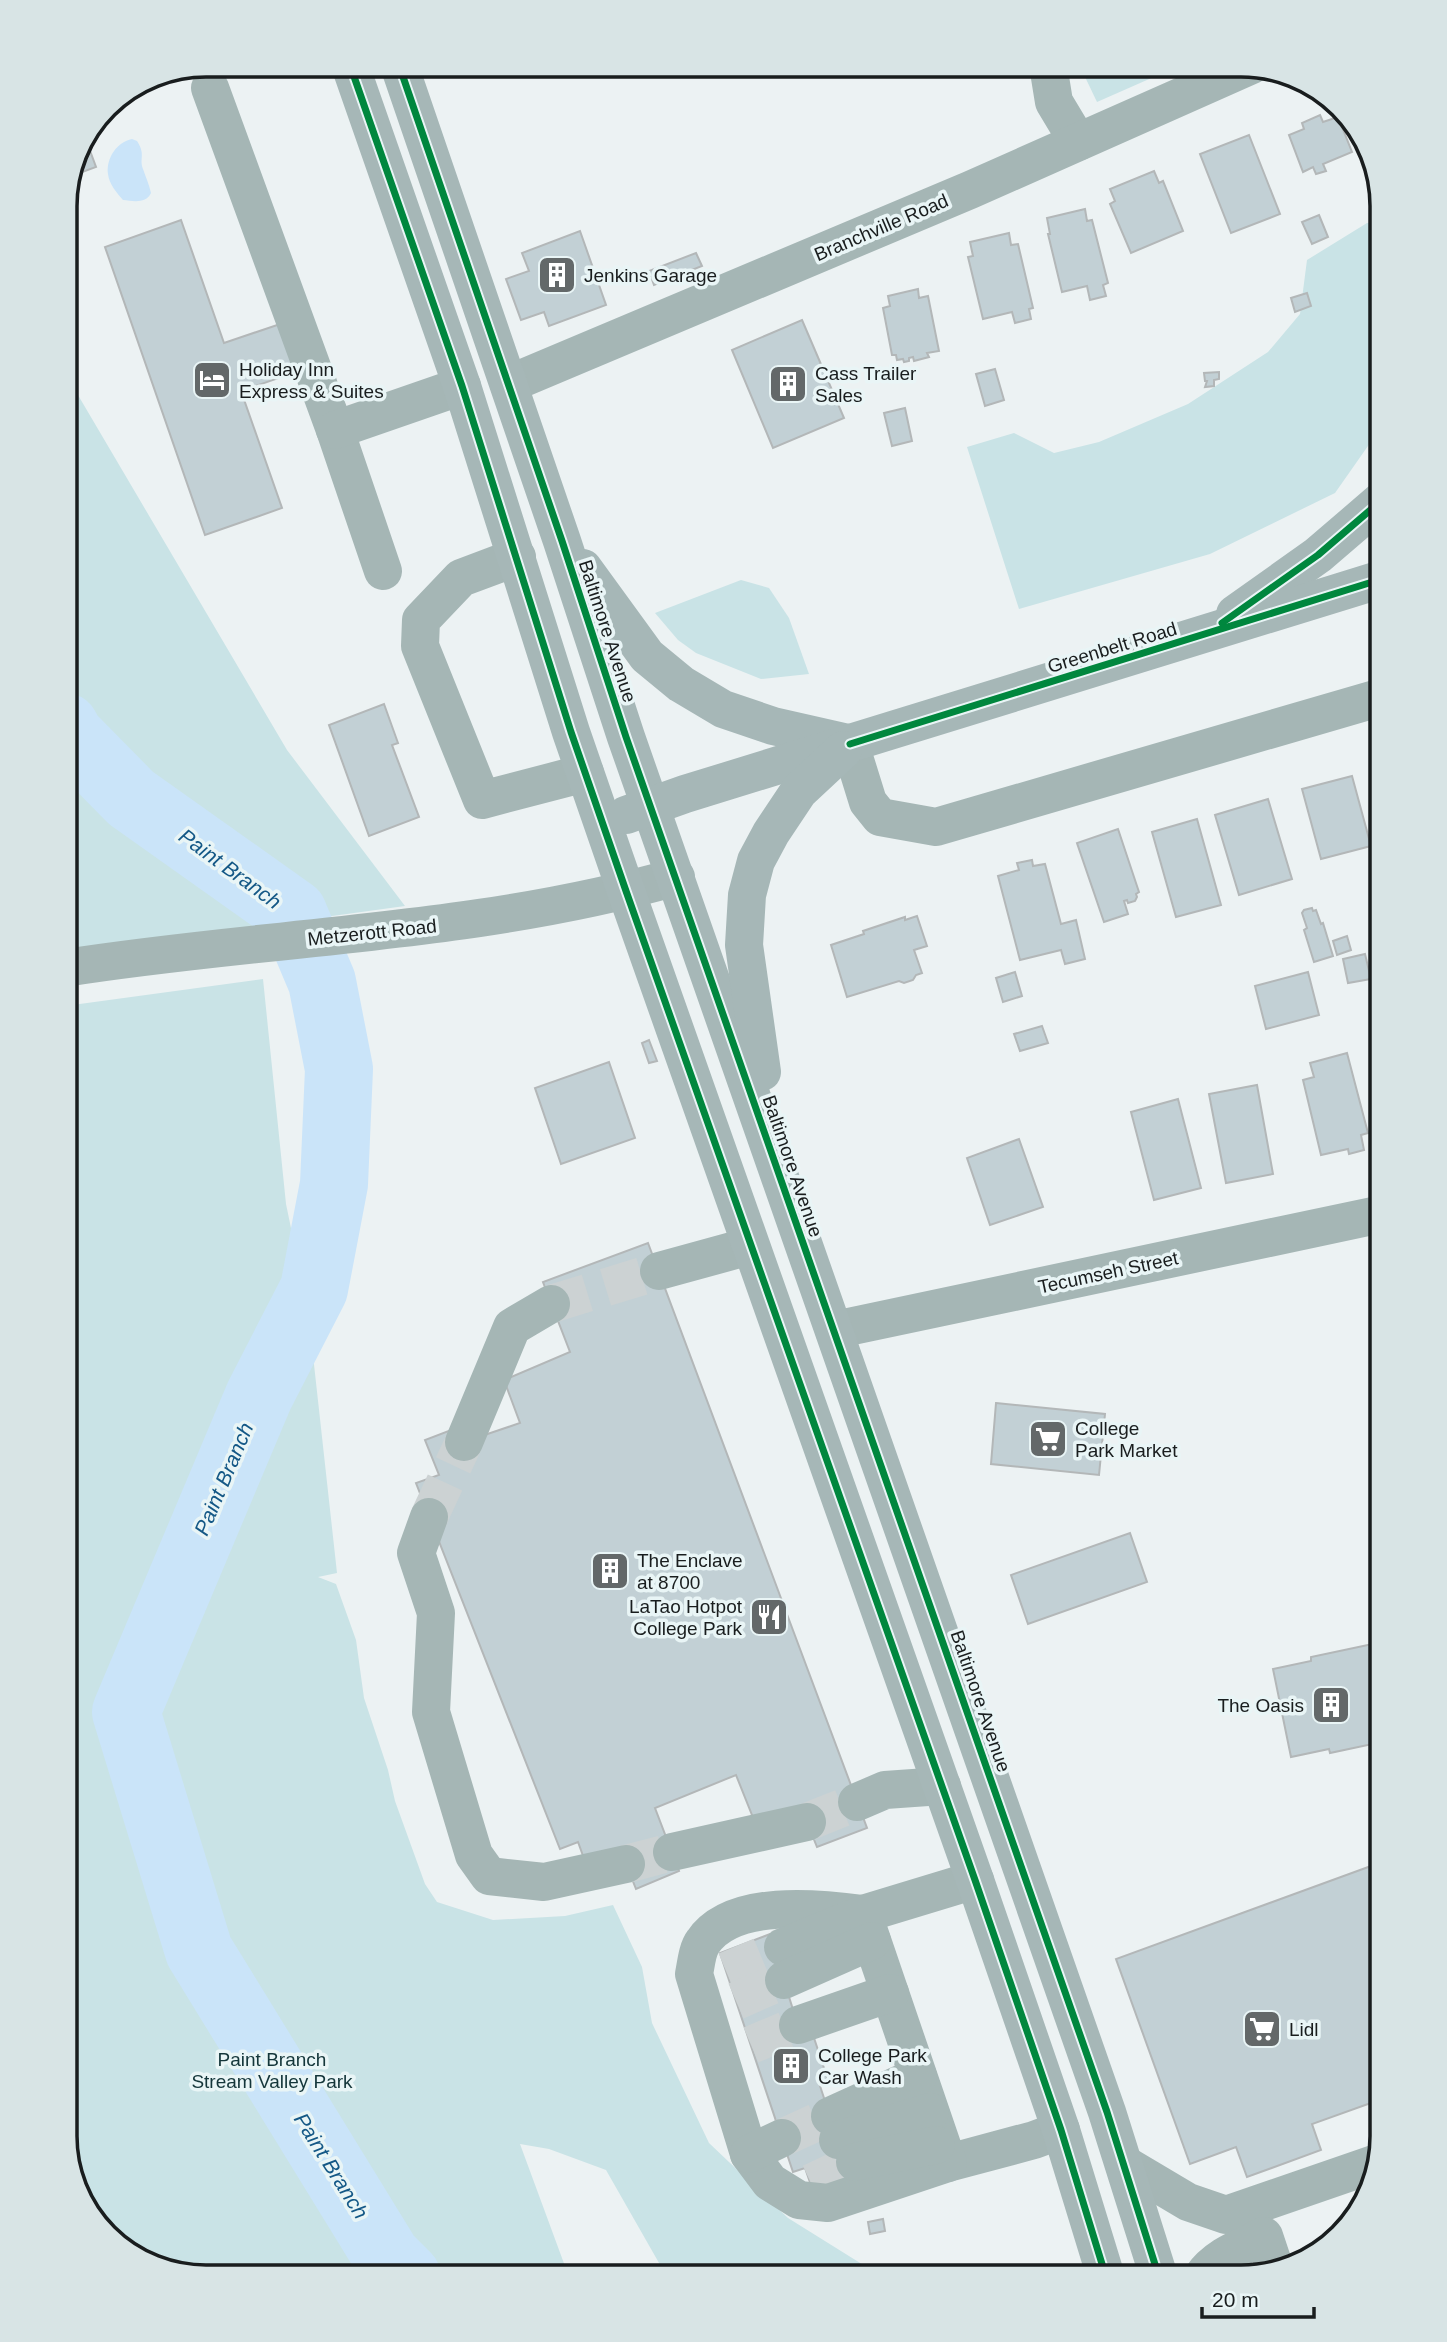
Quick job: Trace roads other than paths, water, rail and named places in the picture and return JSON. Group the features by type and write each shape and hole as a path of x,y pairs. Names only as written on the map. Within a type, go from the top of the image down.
{"main road":[{"path":"354,77 462,386 626,891 975,1880 1061,2130 1102,2265"},
{"name":"Baltimore Avenue","path":"404,77 626,737 911,1546 1124,2164 1155,2265"},
{"path":"1207,633 1318,555 1370,510"},
{"path":"562,541 647,656 681,684 723,709 772,726 850,744"},
{"name":"Greenbelt Road","path":"603,822 685,794 1370,583"},
{"path":"773,1155 744,945 747,895 756,861 799,791 850,744"}],"street":[{"path":"1050,77 1054,102 1078,142"},
{"name":"Branchville Road","path":"509,384 970,190 1225,77"},
{"path":"210,88 335,430 383,572"},
{"path":"335,430 462,386"},
{"path":"517,557 461,578 421,620 420,646 482,800 586,773"},
{"path":"850,744 868,802 880,817 936,827 1370,700"},
{"name":"Metzerott Road","path":"77,967 470,920 626,891 676,877"},
{"name":"Tecumseh Street","path":"834,1330 1370,1217"},
{"path":"659,1272 750,1247"},
{"path":"464,1442 512,1327 551,1304"},
{"path":"429,1517 416,1553 436,1613 431,1712 474,1855 489,1877 544,1882 626,1864"},
{"path":"857,1802 885,1790 942,1786"},
{"path":"672,1852 807,1822"},
{"path":"876,1954 789,1989 876,1954 975,1880"},
{"path":"817,1908 876,1954 940,2139 828,2203 799,2200 776,2157 725,2018 694,1974 701,1944 718,1927 744,1916 774,1909 817,1908"},
{"path":"914,2064 836,2128 940,2139 1034,2140 1061,2130"},
{"path":"1124,2164 1188,2202 1226,2215 1366,2167"},
{"path":"1212,2265 1264,2236 1272,2261"}],"waterway":[{"name":"Paint Branch","path":"77,743 131,798 293,913 322,982 339,1069 334,1184 314,1289 259,1396 126,1712 199,1951 387,2257 395,2265"}],"tunnel":[{"path":"551,1304 659,1271"},
{"path":"429,1517 464,1442"},
{"path":"807,1822 857,1802"},
{"path":"626,1864 672,1852"},
{"path":"726,1971 783,1947"},
{"path":"736,2001 784,1980"},
{"path":"751,2045 798,2025"},
{"path":"782,2138 830,2116"},
{"path":"811,2183 855,2162"}],"place":[{"name":"Jenkins Garage","path":"557,275"},
{"name":"Holiday Inn Express & Suites","path":"212,380"},
{"name":"Cass Trailer Sales","path":"788,384"},
{"name":"College Park Market","path":"1048,1439"},
{"name":"The Enclave at 8700","path":"610,1571"},
{"name":"LaTao Hotpot College Park","path":"769,1617"},
{"name":"The Oasis","path":"1331,1705"},
{"name":"Lidl","path":"1262,2029"},
{"name":"College Park Car Wash","path":"791,2066"}],"park label":[{"name":"Paint Branch Stream Valley Park","path":"272,2070"}]}
